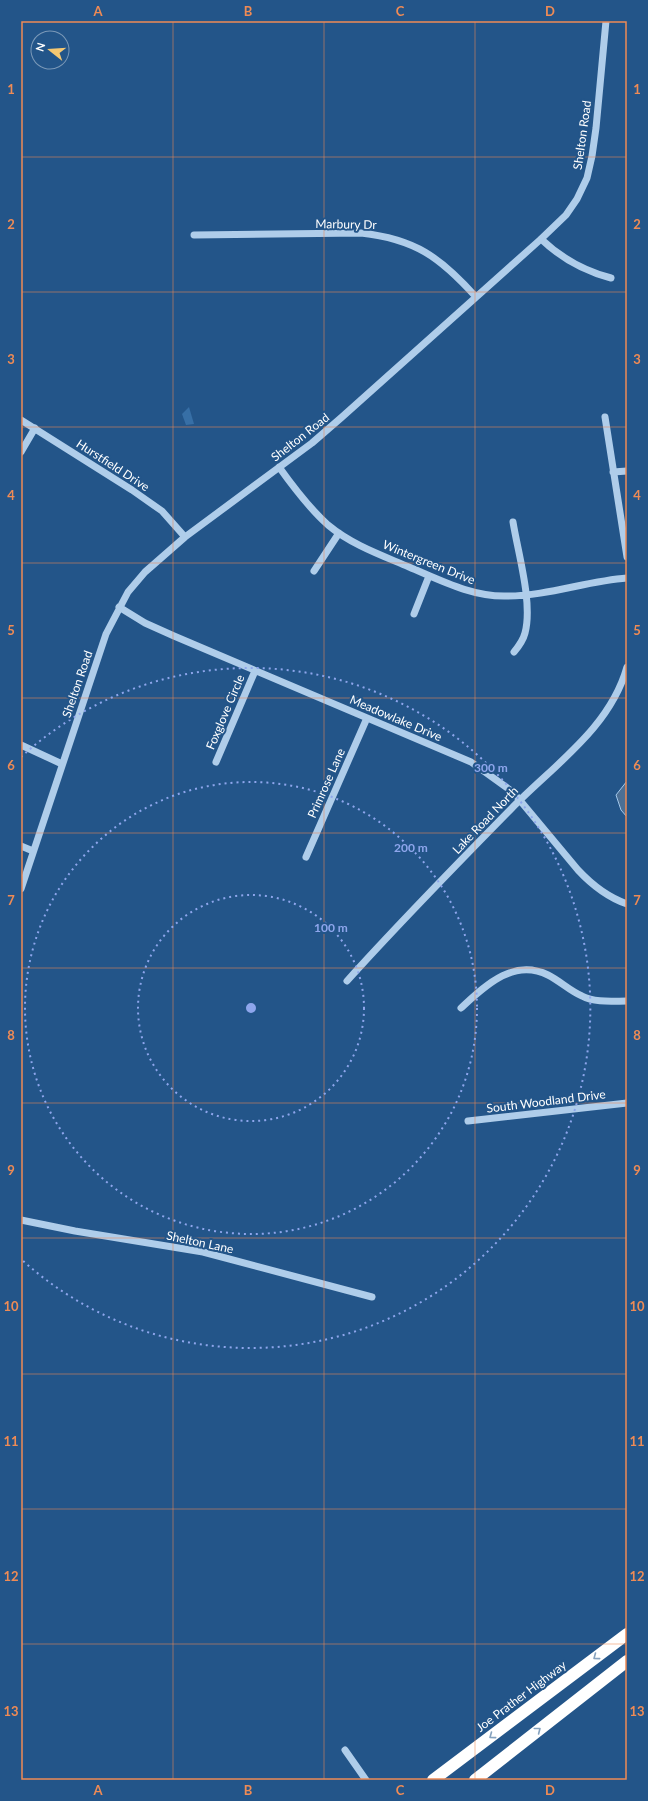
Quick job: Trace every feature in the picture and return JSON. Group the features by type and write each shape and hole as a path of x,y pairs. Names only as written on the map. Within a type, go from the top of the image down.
{"highway":[{"name":"Joe Prather Highway","path":"433,1780 627,1634"},
{"path":"475,1780 627,1661"}],"street":[{"name":"Shelton Road","path":"21,889 106,634 119,607 136,581 185,537 342,418 541,240 566,215 577,199 587,178 592,156 606,21"},
{"name":"Marbury Dr","path":"194,235 360,233 381,235 402,241 421,249 441,261 476,297"},
{"path":"541,240 562,258 598,275 611,278"},
{"path":"605,417 627,557"},
{"name":"Hurstfield Drive","path":"21,420 162,510 185,537"},
{"path":"21,452 35,428"},
{"name":"Wintergreen Drive","path":"279,467 306,502 339,533 371,551 429,576 478,594 506,596 526,595 627,578"},
{"path":"613,472 627,471"},
{"path":"513,522 528,612 527,624 522,642 514,652"},
{"path":"314,571 339,533"},
{"path":"414,614 429,576"},
{"name":"Meadowlake Drive","path":"119,607 145,623 169,634 471,762 494,777 520,799 589,882 611,897 627,904"},
{"name":"Lake Road North","path":"347,981 520,799 582,740 599,721 613,701 627,667"},
{"name":"Foxglove Circle","path":"216,762 255,671"},
{"name":"Primrose Lane","path":"306,857 367,718"},
{"path":"21,745 62,764"},
{"path":"21,846 33,851"},
{"path":"461,1008 481,989 496,978 517,970 528,970 548,975 582,996 600,1000 627,1001"},
{"name":"South Woodland Drive","path":"468,1121 627,1102"},
{"name":"Shelton Lane","path":"21,1220 75,1231 203,1252 372,1297"},
{"path":"345,1750 366,1780"}],"shaded area":[{"path":"189,407 194,424 186,425 182,414"},
{"path":"627,781 627,817 621,810 616,795"}]}
